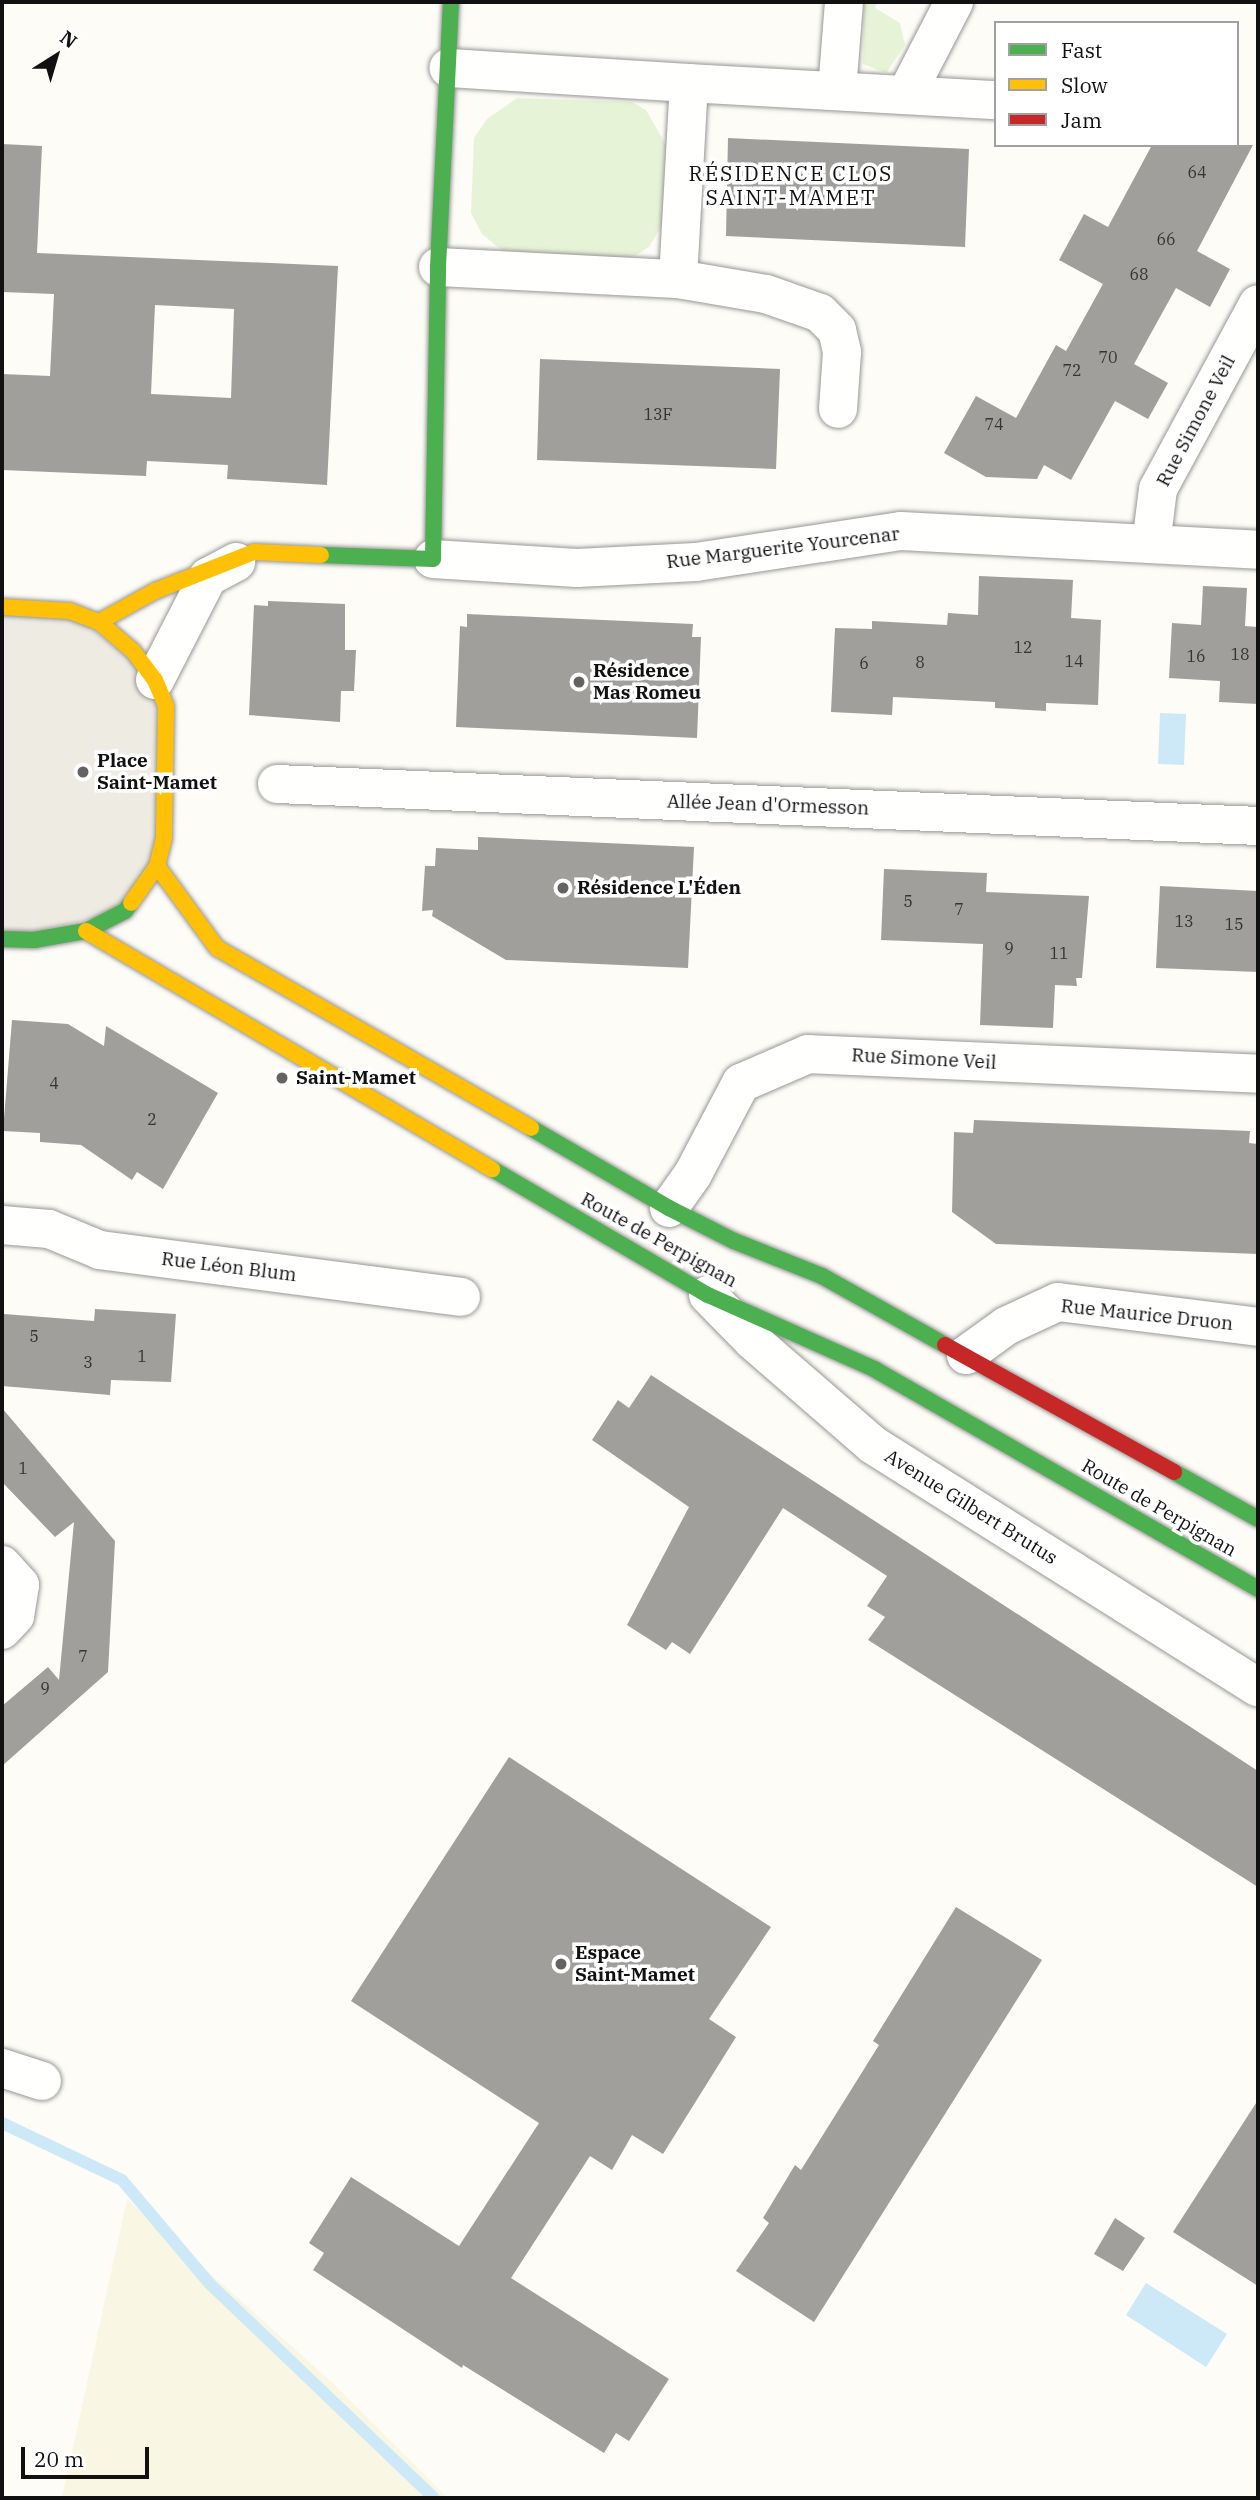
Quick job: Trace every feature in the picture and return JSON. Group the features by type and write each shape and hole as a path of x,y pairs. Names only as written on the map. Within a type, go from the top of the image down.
{"main road":[{"path":"99,622 155,591 254,552 433,559 438,267 451,2"},
{"path":"2,607 70,611 99,622 133,651 155,680 166,706 164,838 157,866 125,911 86,930 34,940 2,939"},
{"name":"Route de Perpignan","path":"157,866 217,948 669,1209 734,1241 822,1276 1258,1519"},
{"name":"Route de Perpignan","path":"86,930 708,1295 874,1369 1258,1589"}],"street":[{"path":"838,91 844,2"},
{"path":"906,95 954,2"},
{"path":"448,68 994,100"},
{"path":"678,279 689,83"},
{"path":"438,267 678,279 766,295 820,313 837,330 842,352 838,409"},
{"name":"Rue Simone Veil","path":"1151,544 1158,489 1258,304"},
{"name":"Rue Marguerite Yourcenar","path":"433,559 577,568 696,562 901,531 1258,550"},
{"path":"155,680 208,577 254,552"},
{"name":"Allée Jean d'Ormesson","path":"277,784 1258,826"},
{"name":"Rue Simone Veil","path":"669,1209 693,1174 741,1083 808,1054 1258,1074"},
{"name":"Rue Léon Blum","path":"2,1225 49,1229 100,1250 461,1297"},
{"name":"Avenue Gilbert Brutus","path":"708,1295 753,1341 873,1445 1258,1688"},
{"name":"Rue Maurice Druon","path":"966,1355 1006,1326 1058,1302 1258,1327"},
{"path":"2,1564 20,1586 15,1616 2,1630"},
{"path":"2,2068 42,2081"}],"shaded area":[{"name":"Place Saint-Mamet","path":"2,607 70,611 155,680 164,838 125,911 2,939"},
{"path":"127,2199 334,2384 448,2498 62,2498"}],"green space":[{"path":"864,2 877,2 875,8 900,23 905,45 886,73 863,64"},
{"path":"517,98 632,102 646,110 666,145 664,222 649,247 625,262 504,252 482,234 471,213 474,138 487,119"}],"water":[{"path":"1160,713 1186,714 1184,765 1158,764"},
{"path":"1146,2283 1227,2334 1206,2367 1126,2315"}],"building":[{"path":"728,138 969,149 965,247 726,236"},
{"path":"2,144 42,146 37,253 338,266 327,485 227,479 228,465 147,461 146,476 2,470 2,374 50,376 54,294 2,292","holes":["155,305 234,309 231,398 151,394"]},
{"path":"1253,145 1197,251 1230,269 1210,307 1176,288 1134,364 1168,383 1148,419 1115,401 1071,480 1044,465 1037,479 986,477 944,453 976,396 1016,418 1056,345 1066,351 1103,284 1059,260 1084,214 1108,227 1151,147"},
{"path":"540,359 780,369 776,469 537,460"},
{"path":"979,576 1073,580 1071,618 1101,620 1098,705 1046,703 1046,711 995,708 995,702 893,697 892,715 831,712 835,628 872,629 872,621 947,625 948,613 978,615"},
{"path":"1203,586 1247,588 1245,626 1258,627 1258,704 1219,702 1220,681 1169,678 1172,623 1201,625"},
{"path":"268,601 345,604 345,650 356,650 354,691 341,691 340,722 249,715 254,605 268,606"},
{"name":"Résidence Mas Romeu","path":"467,614 693,624 692,637 701,637 697,738 456,727 460,626 467,627"},
{"name":"Résidence L'Éden","path":"478,837 694,847 688,968 506,960 432,916 433,910 422,911 425,866 435,866 436,848 478,850"},
{"path":"884,869 987,873 986,892 1089,896 1082,978 1076,978 1077,986 1055,985 1053,1028 980,1025 983,944 881,940"},
{"path":"1160,886 1258,891 1258,972 1156,968"},
{"path":"12,1020 68,1024 104,1046 106,1026 218,1093 163,1189 137,1172 132,1180 81,1145 40,1142 40,1133 3,1131"},
{"path":"974,1120 1250,1131 1249,1143 1258,1144 1258,1254 996,1244 952,1212 954,1132 973,1133"},
{"path":"95,1309 176,1314 171,1382 111,1380 110,1395 2,1386 4,1314 94,1321"},
{"path":"651,1375 1258,1771 1258,1887 868,1640 885,1617 867,1606 887,1576 783,1508 690,1654 672,1642 666,1650 627,1625 689,1507 592,1440 618,1400 629,1408"},
{"path":"2,1408 115,1541 108,1672 2,1766 2,1706 48,1667 59,1680 74,1522 55,1537 2,1482"},
{"name":"Espace Saint-Mamet","path":"509,1757 771,1927 709,2019 736,2037 663,2154 632,2135 612,2170 590,2156 511,2278 669,2379 629,2441 616,2433 604,2453 463,2365 462,2368 313,2270 324,2253 309,2243 351,2177 459,2246 539,2123 351,2001"},
{"path":"956,1907 1042,1960 814,2322 736,2271 769,2223 763,2218 795,2165 801,2170 879,2045 873,2041"},
{"path":"1258,2100 1258,2286 1173,2232"},
{"path":"1115,2218 1145,2238 1123,2271 1094,2254"}],"waterway":[{"path":"2,2123 122,2180 210,2284 434,2498"}],"traffic: fast":[{"path":"321,555 433,559 438,267 451,2"},
{"path":"2,939 34,940 86,931 125,911 131,903"},
{"path":"531,1128 669,1208 734,1241 822,1276 945,1345"},
{"path":"492,1169 708,1295 874,1369 1258,1589"},
{"path":"1174,1472 1258,1519"}],"traffic: slow":[{"path":"99,622 155,591 254,552 321,555"},
{"path":"2,607 70,611 99,622 133,651 155,680 166,706 164,838 157,866 131,903"},
{"path":"157,866 217,948 531,1128"},
{"path":"86,931 492,1169"}],"traffic: jam":[{"path":"945,1345 1174,1472"}],"place":[{"name":"Résidence Mas Romeu","path":"579,682"},
{"name":"Place Saint-Mamet","path":"83,772"},
{"name":"Résidence L'Éden","path":"563,888"},
{"name":"Saint-Mamet","path":"282,1078"},
{"name":"Espace Saint-Mamet","path":"561,1964"}],"district":[{"name":"RÉSIDENCE CLOS SAINT-MAMET","path":"791,185"}]}
